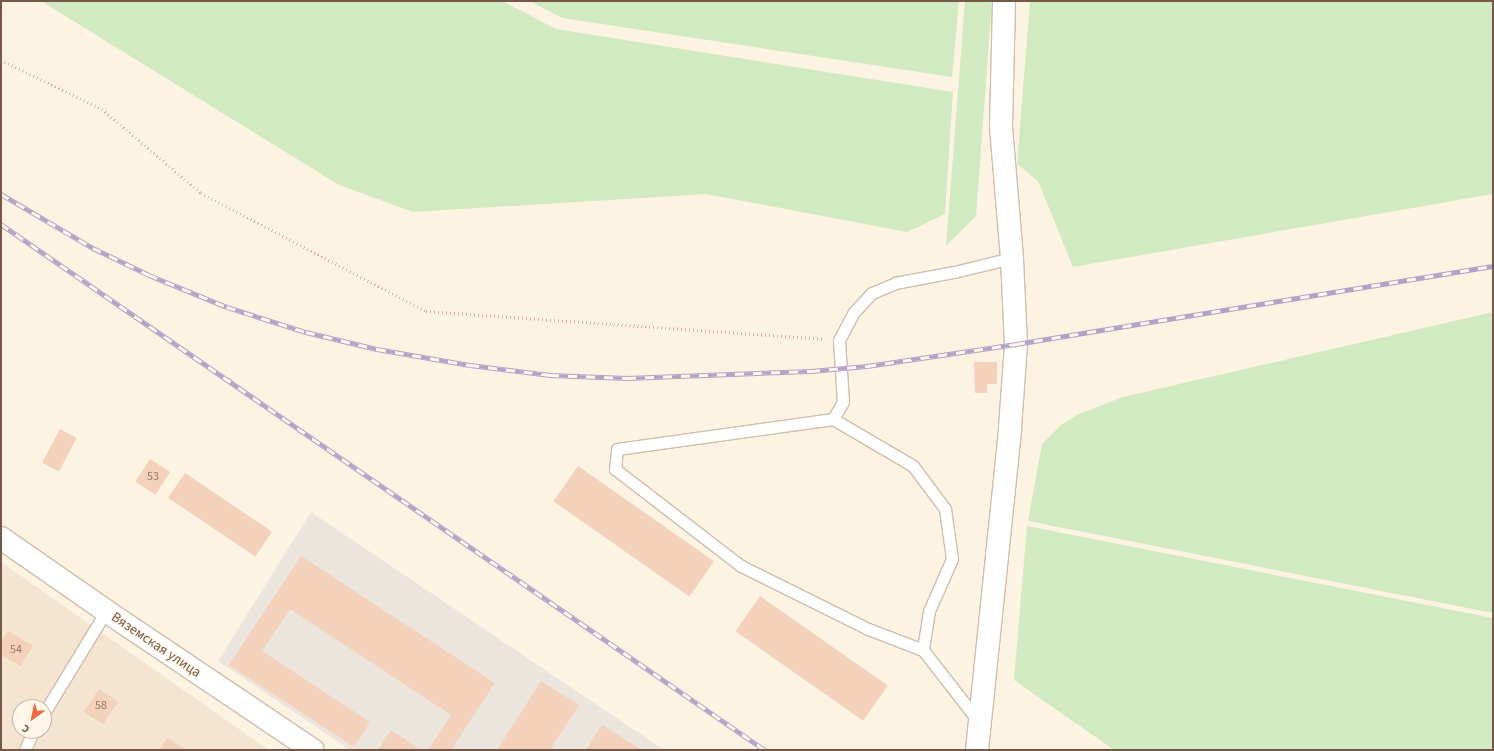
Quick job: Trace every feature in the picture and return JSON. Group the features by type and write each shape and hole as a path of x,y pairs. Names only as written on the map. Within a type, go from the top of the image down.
{"main road":[{"path":"977,750 1010,428 1016,344 1012,258 1001,126 1004,1"},
{"name":"Вяземская улица","path":"1,538 106,611 314,750"}],"lane":[{"path":"833,419 844,402 839,340 854,312 872,293 895,283 954,272 1012,258"},
{"path":"923,650 929,611 952,560 946,508 913,466 833,419 617,449 615,469 741,566 868,629 923,650 980,723"},
{"path":"52,700 106,611"},
{"path":"25,750 30,739"}],"path":[{"path":"1,60 102,109 201,193 426,311 839,340"}],"shaded area":[{"path":"311,512 664,750 350,750 218,661"},
{"path":"1,562 269,750 1,750"}],"green space":[{"path":"41,1 502,1 556,29 953,92 945,214 907,232 706,194 413,212 339,185"},
{"path":"529,1 959,1 952,77 562,18"},
{"path":"965,1 992,1 976,216 946,246"},
{"path":"1030,1 1493,1 1493,194 1073,267 1038,181 1017,164"},
{"path":"1493,312 1493,613 1028,521 1042,444 1062,424 1079,414 1123,397"},
{"path":"1027,526 1493,618 1493,750 1114,750 1014,680"}],"building":[{"path":"974,362 997,362 997,384 987,384 987,393 975,393"},
{"path":"60,429 77,438 59,471 42,463"},
{"path":"150,459 170,472 155,495 135,482"},
{"path":"578,466 714,561 689,596 553,501"},
{"path":"185,473 272,532 255,557 168,498"},
{"path":"301,556 495,683 451,750 428,750 451,715 290,609 262,651 370,722 354,747 229,665"},
{"path":"760,596 888,685 863,721 735,631"},
{"path":"8,631 33,646 20,666 1,654 1,642"},
{"path":"541,681 579,705 550,750 497,750"},
{"path":"99,689 118,702 103,724 84,711"},
{"path":"602,725 642,750 586,750"},
{"path":"391,730 420,750 378,750"},
{"path":"168,738 186,750 159,750"}],"railway":[{"path":"1,194 93,248 149,275 227,307 306,332 377,349 470,365 550,375 627,378 811,371 867,366 1016,344 1493,266"},
{"path":"1,224 765,750"}]}
